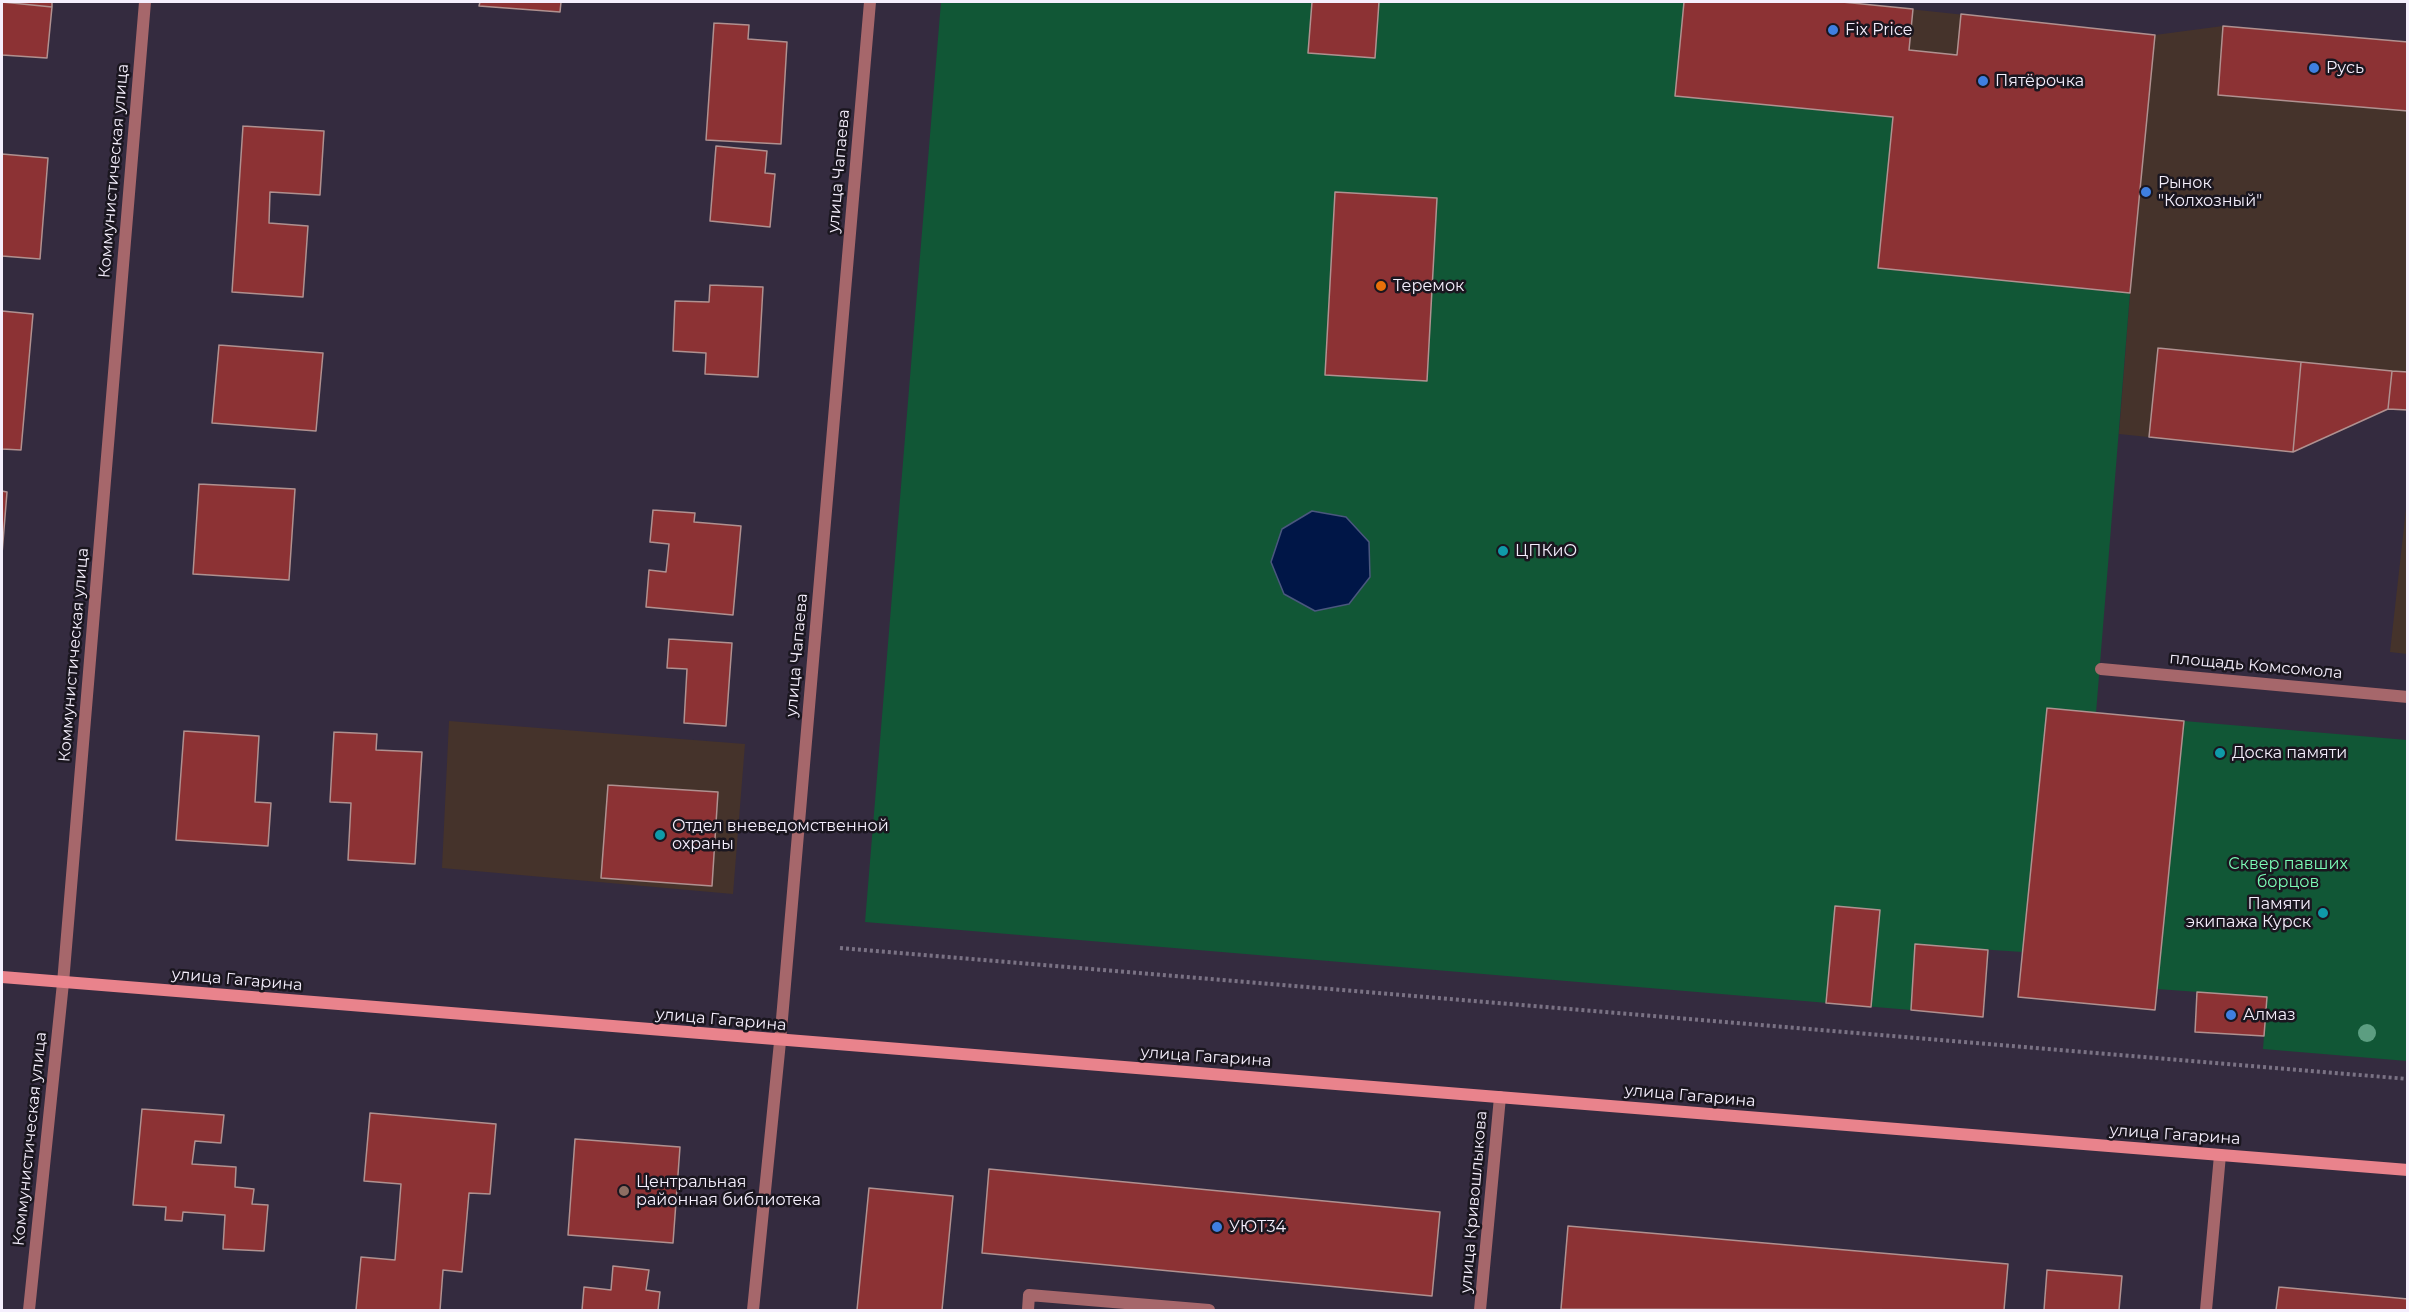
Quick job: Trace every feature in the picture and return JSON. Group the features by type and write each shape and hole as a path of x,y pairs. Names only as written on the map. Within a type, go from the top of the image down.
{"street":[{"name":"Коммунистическая улица","path":"28,1311 63,983 145,2"},
{"name":"улица Чапаева","path":"753,1311 780,1042 870,2"},
{"name":"площадь Комсомола","path":"2101,669 2408,697"},
{"name":"улица Гагарина","path":"2,977 780,1042 2408,1170"},
{"name":"улица Кривошлыкова","path":"1480,1311 1500,1097"},
{"path":"2206,1311 2220,1155"},
{"path":"1028,1311 1029,1295 1209,1311"}],"path":[{"path":"840,948 2408,1079"}],"shaded area":[{"name":"Рынок \"Колхозный\"","path":"1684,2 1842,2 2155,35 2223,26 2407,42 2407,410 2388,409 2293,452 2119,434 2130,293 1878,268 1675,96"},
{"path":"2407,500 2407,654 2390,652"},
{"path":"449,721 745,744 733,894 442,868"}],"green space":[{"name":"ЦПКиО","path":"941,2 1684,2 1675,96 1893,117 1878,268 2130,293 2096,713 2047,708 2023,952 1916,945 1911,1010 865,922"},
{"name":"Сквер павших борцов","path":"2184,721 2407,740 2407,1061 2263,1049 2267,997 2157,989"}],"water":[{"path":"1312,511 1346,517 1369,542 1370,577 1349,604 1315,611 1284,594 1271,562 1282,529"}],"building":[{"path":"2,2 52,2 52,7"},
{"path":"2,2 52,7 47,58 2,55"},
{"path":"480,2 561,2 560,12 479,6"},
{"path":"1312,2 1379,2 1375,58 1308,53"},
{"path":"1684,2 1842,2 1913,9 1909,50 1957,55 1961,14 2155,35 2130,293 1878,268 1893,117 1675,96"},
{"path":"714,23 749,25 748,39 787,42 781,144 706,140"},
{"name":"Русь","path":"2223,26 2408,42 2408,111 2218,95"},
{"path":"243,126 324,131 320,195 270,192 269,223 308,226 303,297 232,292"},
{"path":"716,146 767,151 765,173 775,174 770,227 710,221"},
{"path":"2,154 48,158 40,259 2,256"},
{"name":"Теремок","path":"1335,192 1437,198 1427,381 1325,375"},
{"path":"710,285 763,287 758,377 705,374 706,353 673,351 675,301 709,302"},
{"path":"2,311 33,314 21,450 2,449"},
{"path":"219,345 323,353 316,431 212,423"},
{"path":"2158,348 2301,362 2293,452 2149,437"},
{"path":"2301,362 2392,371 2388,409 2293,452"},
{"path":"2392,371 2408,372 2408,410 2388,409"},
{"path":"199,484 295,489 289,580 193,574"},
{"path":"2,491 7,492 2,554"},
{"path":"653,510 695,513 694,522 741,526 733,615 646,607 649,570 666,572 669,544 650,542"},
{"path":"669,639 732,643 726,726 684,723 687,669 667,668"},
{"path":"2047,708 2184,721 2155,1010 2018,997"},
{"path":"184,731 259,736 255,802 271,803 268,846 176,840"},
{"path":"334,732 377,734 376,750 422,752 415,864 348,860 351,803 330,802"},
{"name":"Отдел вневедомственной охраны","path":"608,785 718,792 712,886 601,878"},
{"path":"1835,906 1880,910 1871,1007 1826,1003"},
{"path":"1915,944 1988,950 1983,1017 1911,1010"},
{"name":"Алмаз","path":"2197,992 2267,997 2264,1036 2195,1032"},
{"path":"142,1109 224,1115 221,1143 195,1141 192,1164 236,1167 235,1187 254,1189 252,1204 268,1205 264,1251 223,1249 225,1215 183,1212 182,1221 165,1220 166,1207 133,1205"},
{"path":"370,1113 496,1124 490,1194 469,1193 462,1272 443,1270 440,1310 356,1310 361,1257 395,1260 401,1184 364,1181"},
{"name":"Центральная районная библиотека","path":"575,1139 680,1147 673,1243 568,1235"},
{"path":"989,1169 1440,1212 1432,1296 982,1253"},
{"path":"869,1188 953,1196 942,1310 857,1310"},
{"path":"1568,1226 2008,1264 2004,1310 1561,1309"},
{"path":"613,1266 649,1270 646,1290 660,1292 658,1310 582,1310 584,1287 611,1290"},
{"path":"2047,1270 2122,1276 2119,1310 2044,1310"},
{"path":"2279,1287 2408,1299 2408,1310 2276,1310"}],"place":[{"name":"Fix Price","path":"1833,30"},
{"name":"Русь","path":"2314,68"},
{"name":"Пятёрочка","path":"1983,81"},
{"name":"Рынок \"Колхозный\"","path":"2146,192"},
{"name":"Теремок","path":"1381,286"},
{"name":"ЦПКиО","path":"1503,551"},
{"name":"Доска памяти","path":"2220,753"},
{"name":"Отдел вневедомственной охраны","path":"660,835"},
{"name":"Памяти экипажа Курск","path":"2323,913"},
{"name":"Алмаз","path":"2231,1015"},
{"name":"Центральная районная библиотека","path":"624,1191"},
{"name":"УЮТ34","path":"1217,1227"}]}
